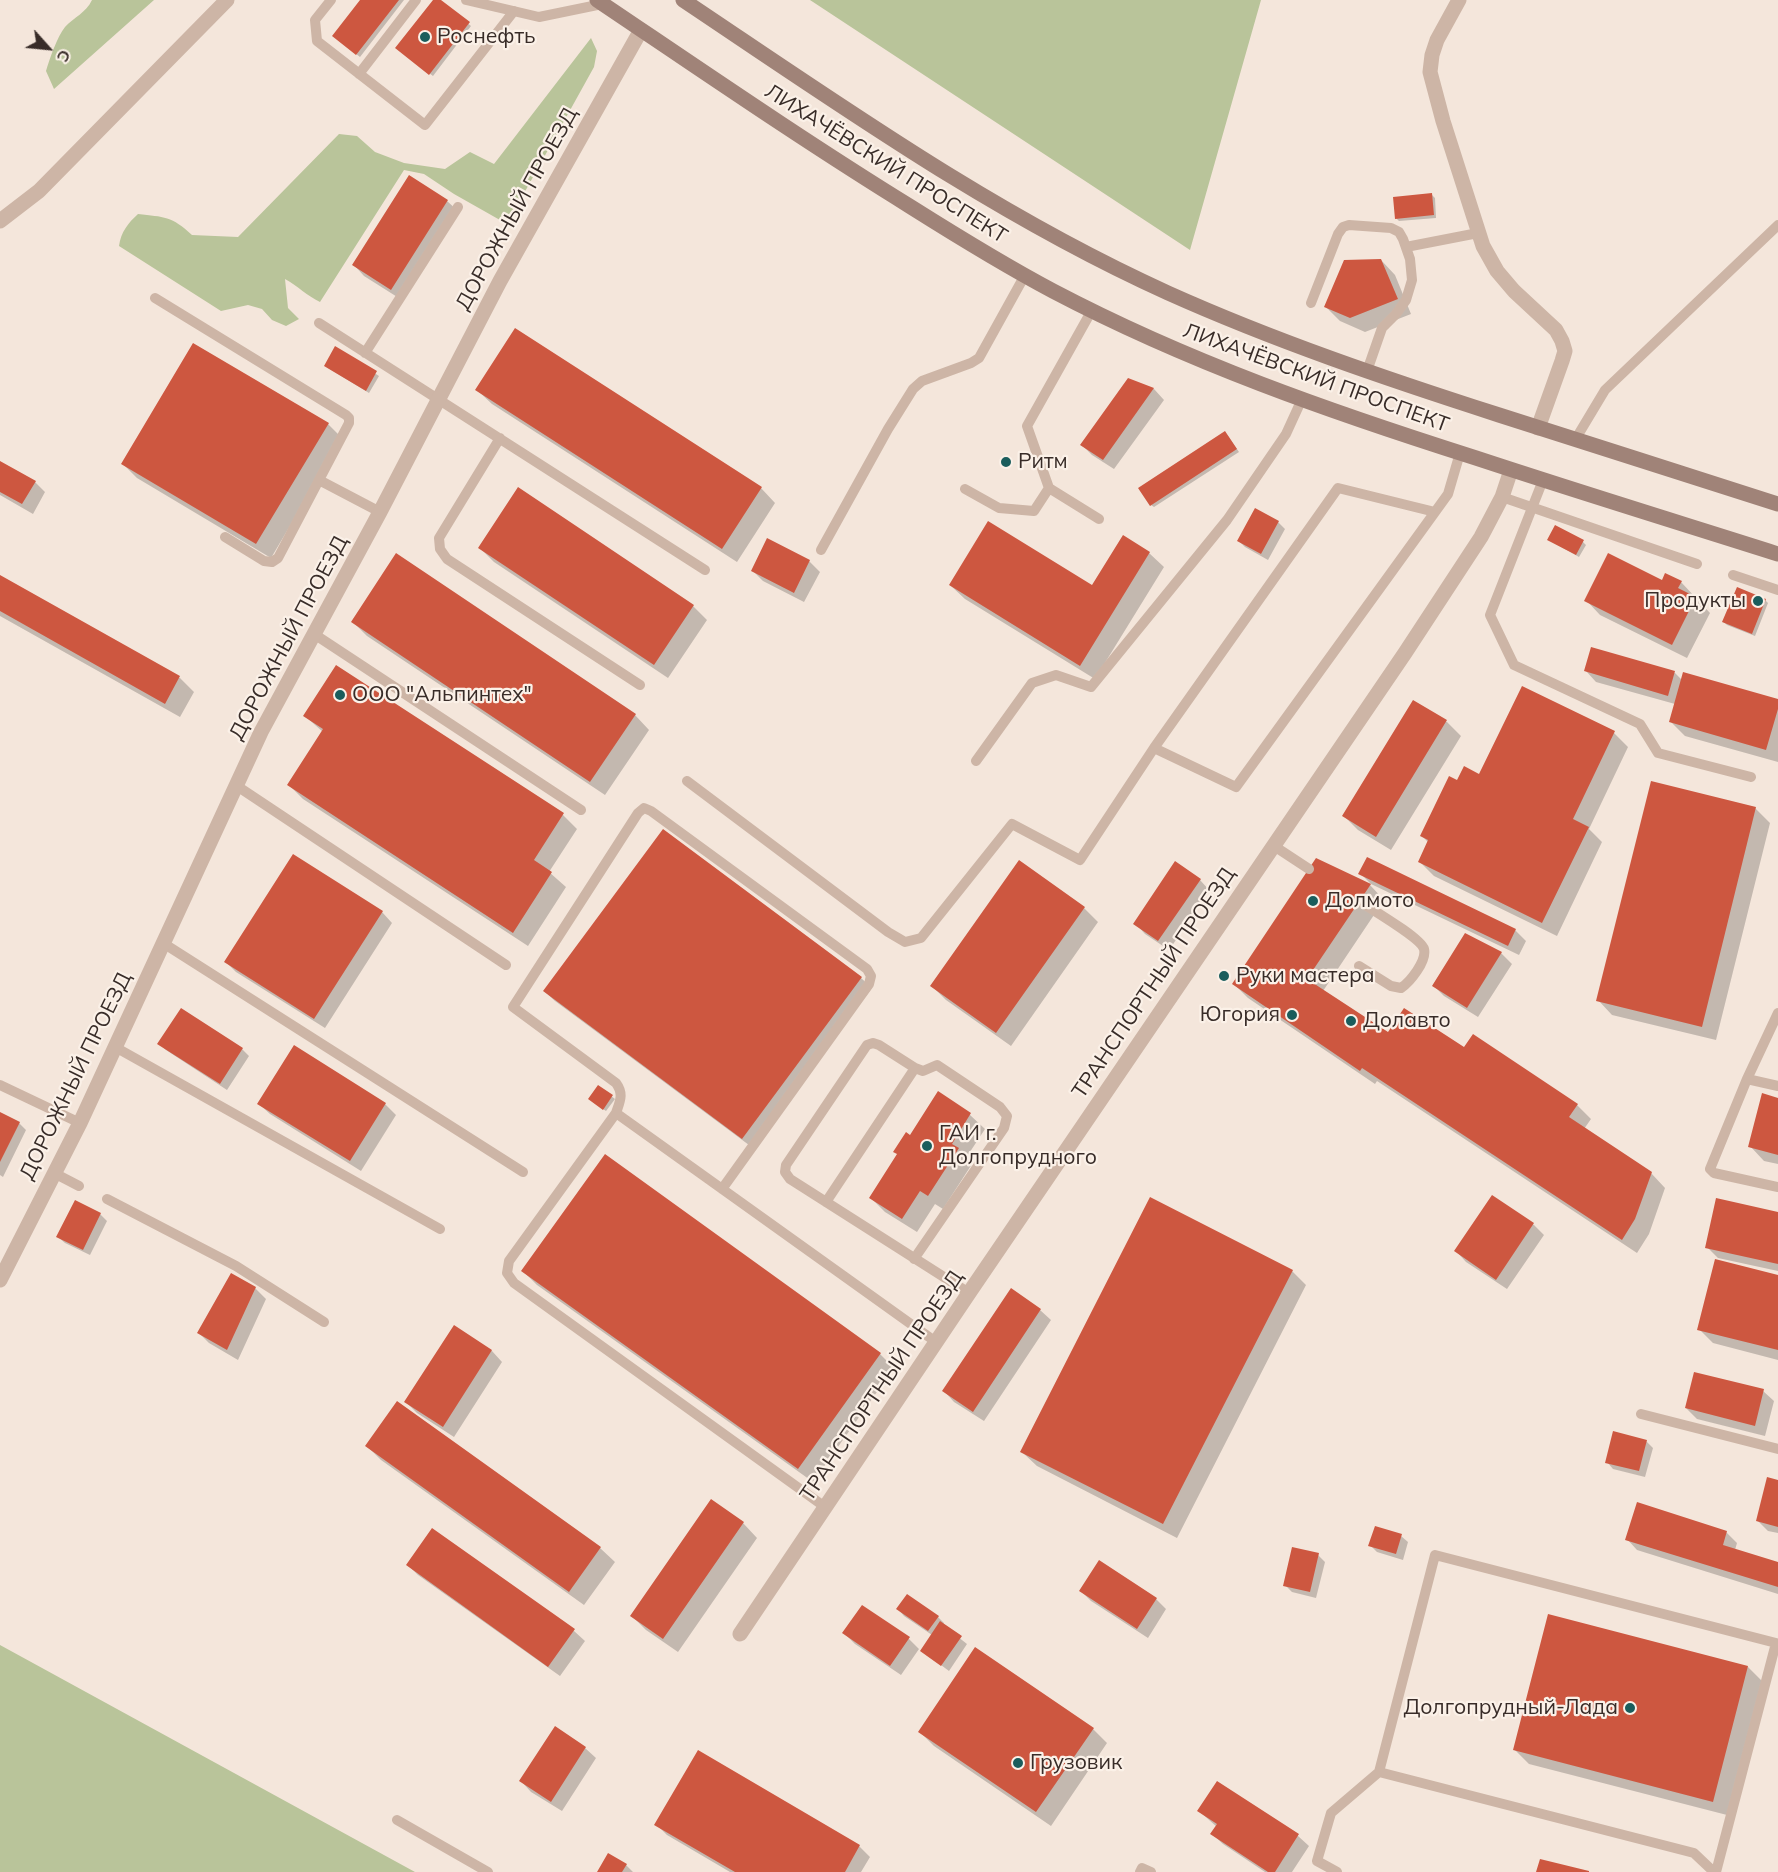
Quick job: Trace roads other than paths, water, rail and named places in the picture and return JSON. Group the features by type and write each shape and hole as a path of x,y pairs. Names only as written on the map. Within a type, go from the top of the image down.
{"main road":[{"name":"ЛИХАЧЁВСКИЙ ПРОСПЕКТ","path":"683,0 911,151 987,198 1076,248 1166,292 1261,333 1367,371 1778,504"},
{"name":"ЛИХАЧЁВСКИЙ ПРОСПЕКТ","path":"599,2 875,185 962,239 1025,275 1146,336 1243,378 1302,399 1511,470 1778,554"}],"street":[{"path":"0,221 39,191 227,0"},
{"path":"1459,0 1437,40 1430,72 1443,121 1483,246 1497,271 1514,291 1556,330 1562,340 1564,351 1562,361 1538,428"},
{"name":"ДОРОЖНЫЙ ПРОЕЗД","path":"0,1280 80,1123 261,732 380,512 500,281 641,30"},
{"name":"ТРАНСПОРТНЫЙ ПРОЕЗД","path":"740,1634 1405,653 1480,537 1502,497 1511,470"}],"lane":[{"path":"331,0 315,20 317,41 425,125 514,11"},
{"path":"359,74 416,0"},
{"path":"466,0 539,16 599,2"},
{"path":"365,352 458,207"},
{"path":"1311,303 1338,234 1343,227 1349,225 1391,228 1399,232 1410,259 1412,280 1406,300 1382,328 1367,371"},
{"path":"1575,440 1605,390 1778,225"},
{"path":"1406,247 1478,233"},
{"path":"821,550 888,429 913,389 922,381 979,358 1025,275"},
{"path":"154,298 346,415 349,423 278,558 272,562 264,561 225,537"},
{"path":"1092,310 1027,426 1049,488 1099,519"},
{"path":"319,323 705,570"},
{"path":"976,762 1032,683 1056,675 1091,687 1227,520 1286,434 1302,399"},
{"path":"500,438 439,537 440,549 447,559 640,684"},
{"path":"1155,748 1236,787 1448,494 1460,453"},
{"path":"319,480 380,512"},
{"path":"1543,480 1490,615 1514,665 1640,724 1658,753 1751,777"},
{"path":"965,489 999,508 1034,511 1049,488"},
{"path":"687,781 888,932 906,942 921,938 1012,824 1080,860 1155,748 1338,488 1435,512"},
{"path":"1502,497 1697,564"},
{"path":"1733,575 1778,590"},
{"path":"314,634 581,810"},
{"path":"237,786 506,965"},
{"path":"722,1189 869,984 871,976 867,969 644,808 638,813 513,1007 616,1083 621,1089 622,1097 616,1113 509,1261 507,1273 514,1283 825,1507"},
{"path":"1274,846 1309,869"},
{"path":"1359,902 1416,939 1424,947 1425,957 1409,982 1401,988 1391,986 1359,966"},
{"path":"163,943 523,1172"},
{"path":"1778,1012 1747,1079 1710,1169 1714,1173 1778,1187"},
{"path":"914,1259 1005,1128 1007,1116 1000,1107 937,1065 923,1071 873,1043 867,1046 786,1165 785,1172 790,1179 914,1259 969,1293"},
{"path":"115,1047 440,1229"},
{"path":"826,1202 915,1068"},
{"path":"1747,1079 1778,1086"},
{"path":"0,1085 80,1123"},
{"path":"616,1113 936,1342"},
{"path":"54,1173 79,1186"},
{"path":"107,1199 236,1266 324,1322"},
{"path":"1641,1414 1778,1449"},
{"path":"1337,1872 1317,1861 1332,1813 1379,1772 1435,1555 1776,1643 1715,1872 1694,1853 1379,1772"},
{"path":"397,1820 488,1872"},
{"path":"1140,1872 1142,1868 1151,1872"}],"place":[{"name":"Роснефть","path":"425,37"},
{"name":"Ритм","path":"1006,462"},
{"name":"Продукты","path":"1758,601"},
{"name":"ООО \"Альпинтех\"","path":"340,695"},
{"name":"Долмото","path":"1313,901"},
{"name":"Руки мастера","path":"1224,976"},
{"name":"Югория","path":"1292,1015"},
{"name":"Долавто","path":"1351,1021"},
{"name":"ГАИ г. Долгопрудного","path":"927,1146"},
{"name":"Долгопрудный-Лада","path":"1630,1708"},
{"name":"Грузовик","path":"1018,1763"}]}
